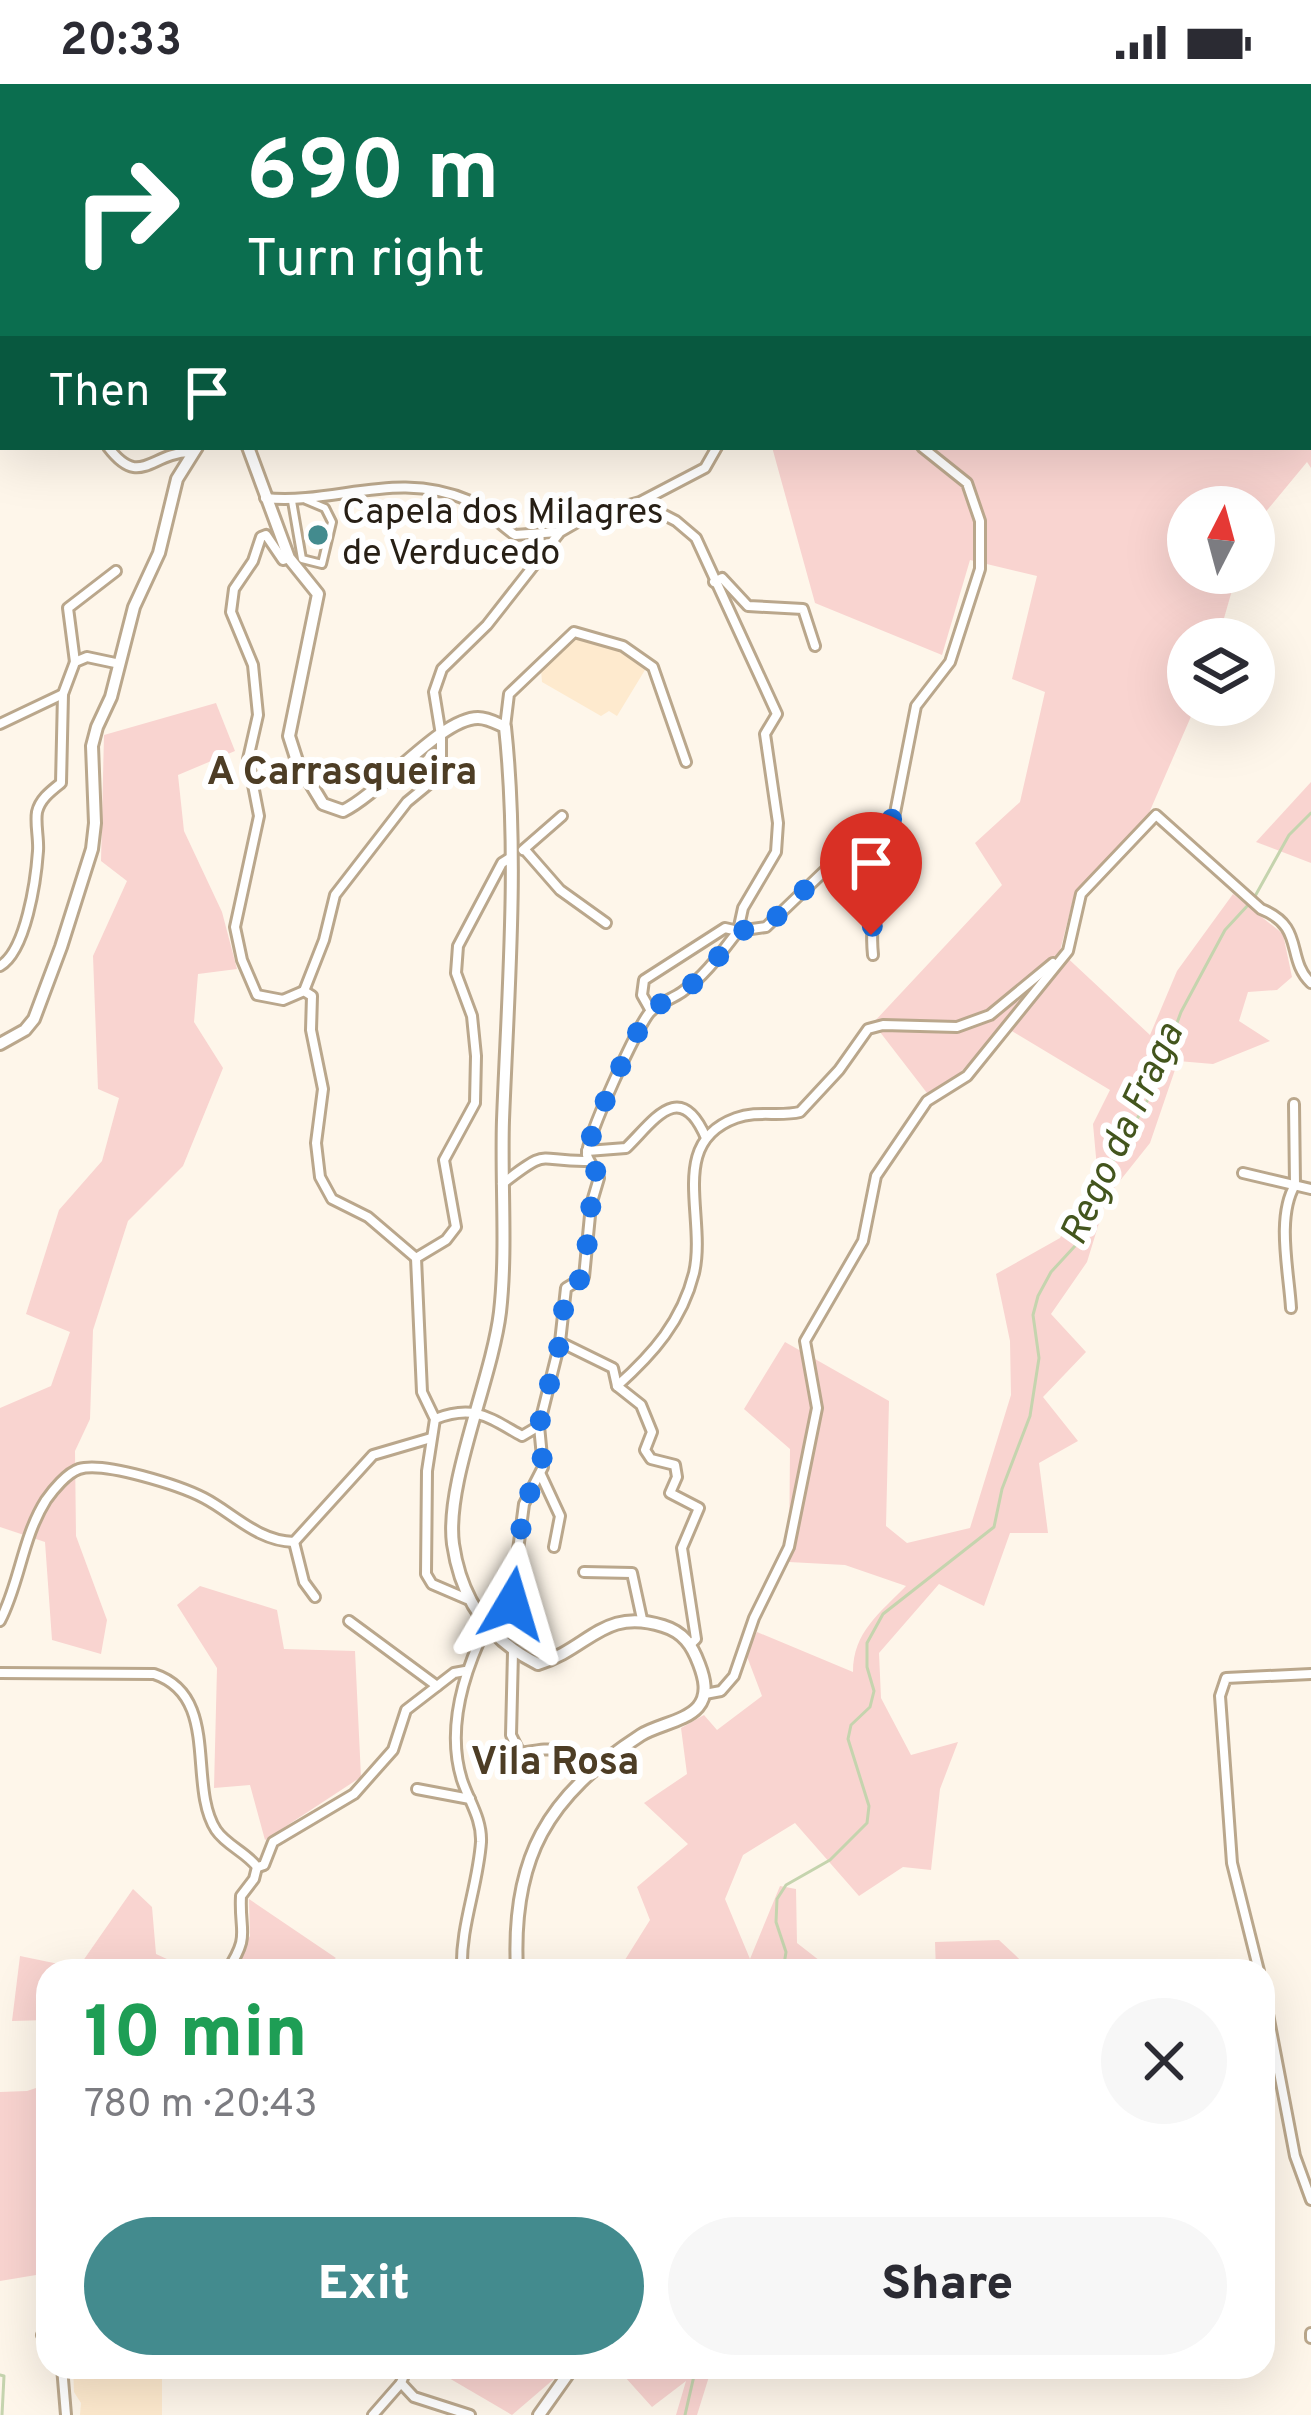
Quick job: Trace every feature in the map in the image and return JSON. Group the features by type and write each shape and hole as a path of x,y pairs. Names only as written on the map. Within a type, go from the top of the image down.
{"street":[{"path":"110,450 123,466 134,470 194,450"},
{"path":"0,1044 26,1030 34,1019 61,947 92,849 92,746 134,607 159,554 177,479 194,450"},
{"path":"249,450 289,558 318,594 289,736 297,761 323,804 343,811 367,800 462,719 484,717 505,727"},
{"path":"289,558 283,560 266,535 261,537 235,589 231,612 253,665 258,715 248,759 259,816 235,927 257,995 283,1000 304,991 335,895 407,802 442,774 434,692 442,669 488,625 560,532 586,517 640,502 705,468 715,450"},
{"path":"873,955 871,935 884,849 916,706 950,662 980,569 980,521 967,483 926,450"},
{"path":"265,499 297,500 402,484 474,503 515,535 560,532"},
{"path":"297,500 325,508 332,522 322,564 302,559 297,500"},
{"path":"463,1959 481,1845 461,1778 465,1671 512,1604 524,1504 543,1467 539,1426 560,1342 566,1288 584,1277 591,1205 599,1178 588,1156 593,1126 651,1011 685,990 714,963 738,931 742,908 776,852 778,823 765,734 776,714 696,538 640,502"},
{"path":"0,966 14,956 25,924 38,851 37,811 61,783 63,694 75,662 68,608 116,571"},
{"path":"715,582 722,578 748,606 803,609 815,646"},
{"path":"517,1959 514,1918 530,1859 552,1813 584,1775 646,1732 697,1709 704,1678 691,1644 674,1629 642,1619 603,1627 538,1664 513,1652 467,1599 452,1539 456,1492 500,1310 510,853 508,694 574,632 623,646 652,667 686,762"},
{"path":"75,662 87,657 120,664"},
{"path":"0,724 63,694"},
{"path":"704,1694 721,1691 734,1676 754,1618 788,1546 817,1408 805,1341 862,1240 876,1176 927,1101 967,1076 1068,951 1081,894 1156,815 1261,909 1280,916 1294,937 1303,975 1311,983"},
{"path":"416,1258 446,1240 457,1227 444,1160 475,1103 472,1016 456,973 458,946 510,853 525,850 562,817"},
{"path":"651,1011 642,995 644,980 725,928 766,927 860,836 894,818"},
{"path":"525,850 560,890 606,923"},
{"path":"617,1386 659,1346 687,1297 698,1234 693,1160 706,1138 735,1118 800,1112 868,1029 883,1025 957,1027 990,1015 1068,951"},
{"path":"304,991 312,996 310,1030 323,1089 316,1143 320,1177 332,1199 368,1217 416,1258 422,1392 435,1419 426,1574 432,1584 467,1599"},
{"path":"1291,1308 1286,1217 1288,1196 1295,1185 1294,1104"},
{"path":"501,1185 536,1158 588,1156 626,1148 662,1110 690,1113 706,1138"},
{"path":"1244,1172 1311,1189"},
{"path":"560,1342 613,1368 617,1386 641,1405 652,1432 645,1450 651,1460 675,1465 677,1478 670,1493 699,1508 682,1548 696,1639 691,1644"},
{"path":"435,1419 455,1411 478,1412 522,1436 539,1426"},
{"path":"0,1621 32,1525 49,1495 74,1470 87,1467 142,1476 206,1498 228,1517 280,1541 294,1541 373,1455 431,1438"},
{"path":"540,1474 560,1516 554,1547"},
{"path":"294,1541 304,1582 315,1597"},
{"path":"584,1572 632,1573 642,1619"},
{"path":"349,1621 437,1686"},
{"path":"513,1652 511,1736 520,1753 555,1747 584,1775"},
{"path":"257,1867 264,1864 273,1842 354,1794 393,1750 406,1710 454,1672 465,1671"},
{"path":"0,1673 135,1672 176,1684 193,1711 214,1828 257,1867"},
{"path":"1256,1959 1232,1863 1220,1696 1226,1678 1311,1674"},
{"path":"417,1789 471,1799"},
{"path":"235,1959 245,1930 241,1896 257,1867"},
{"path":"1275,2051 1295,2156 1311,2200"},
{"path":"63,2379 66,2415"},
{"path":"373,2415 402,2379"},
{"path":"539,2415 564,2379"},
{"path":"401,2383 414,2397 470,2415"}],"shaded area":[{"path":"773,450 1311,450 1311,468 1307,462 1275,501 1275,486 1167,486 1167,594 1231,594 1224,618 1167,618 1167,726 1187,726 1149,813 1075,892 1060,951 1150,1035 1177,971 1233,894 1283,934 1292,977 1277,990 1248,992 1239,1021 1270,1041 1213,1064 1178,1061 1150,1143 1107,1197 1087,1262 1051,1314 1086,1352 1043,1397 1078,1441 1039,1463 1048,1533 1010,1533 984,1606 939,1584 879,1653 881,1698 911,1755 958,1742 940,1789 931,1870 903,1867 859,1896 795,1823 743,1855 725,1899 750,1959 626,1959 650,1920 637,1887 688,1844 644,1803 687,1774 681,1728 704,1715 717,1730 762,1696 746,1654 757,1632 853,1672 863,1634 906,1586 845,1565 789,1562 790,1449 744,1409 785,1342 889,1401 886,1526 907,1543 970,1528 1011,1395 1010,1341 996,1274 1060,1238 1097,1168 1093,1124 1110,1090 1002,1025 960,1073 927,1093 873,1023 1002,885 975,843 1020,802 1045,692 1012,679 1037,576 970,560 942,655 815,603"},
{"path":"573,635 619,647 648,665 617,716 609,711 601,716 542,682 541,670"},
{"path":"216,703 235,751 178,775 184,831 222,912 237,969 198,974 194,1022 223,1068 183,1166 128,1221 93,1330 90,1419 75,1451 76,1536 107,1620 101,1654 52,1640 45,1542 0,1527 0,1408 51,1386 70,1332 26,1314 59,1210 102,1161 119,1098 98,1089 93,956 127,881 101,861 104,735"},
{"path":"1311,782 1311,863 1256,842"},
{"path":"200,1586 277,1610 284,1649 355,1651 361,1777 265,1840 250,1785 214,1788 217,1668 177,1605"},
{"path":"780,1886 796,1889 797,1943 818,1959 750,1959"},
{"path":"133,1889 152,1907 156,1954 167,1959 84,1959"},
{"path":"249,1899 336,1958 237,1959 250,1936"},
{"path":"999,1940 1019,1959 936,1959 935,1942"},
{"path":"20,1956 36,1959 36,2020 12,2021"},
{"path":"36,2088 36,2275 0,2281 0,2092"},
{"path":"73,2379 162,2379 162,2415 80,2415 81,2403"},
{"path":"450,2379 554,2379 512,2415"},
{"path":"627,2379 708,2379 697,2415 676,2415 686,2381 652,2407"}],"waterway":[{"name":"Rego da Fraga","path":"1254,898 1289,835 1311,813"},
{"name":"Rego da Fraga","path":"785,1959 776,1922 777,1899 786,1885 830,1860 867,1823 869,1806 848,1739 851,1725 870,1707 874,1691 867,1643 883,1614 994,1527 1002,1489 1030,1416 1039,1358 1033,1315 1038,1296 1051,1272 1086,1234 1105,1176 1151,1094 1181,1012 1225,930 1249,904"},
{"path":"0,2375 4,2376 2,2415"},
{"path":"685,2415 693,2379"}],"place":[{"name":"Capela dos Milagres de Verducedo","path":"318,535"}],"district":[{"name":"A Carrasqueira","path":"342,774"},
{"name":"Vila Rosa","path":"555,1764"}],"route":[{"path":"512,1604 524,1504 543,1467 539,1426 560,1342 566,1288 584,1277 591,1205 599,1178 587,1151 593,1126 618,1081 626,1054 651,1011 685,990 738,931 766,927 860,836 894,818 884,849 871,935"}]}
